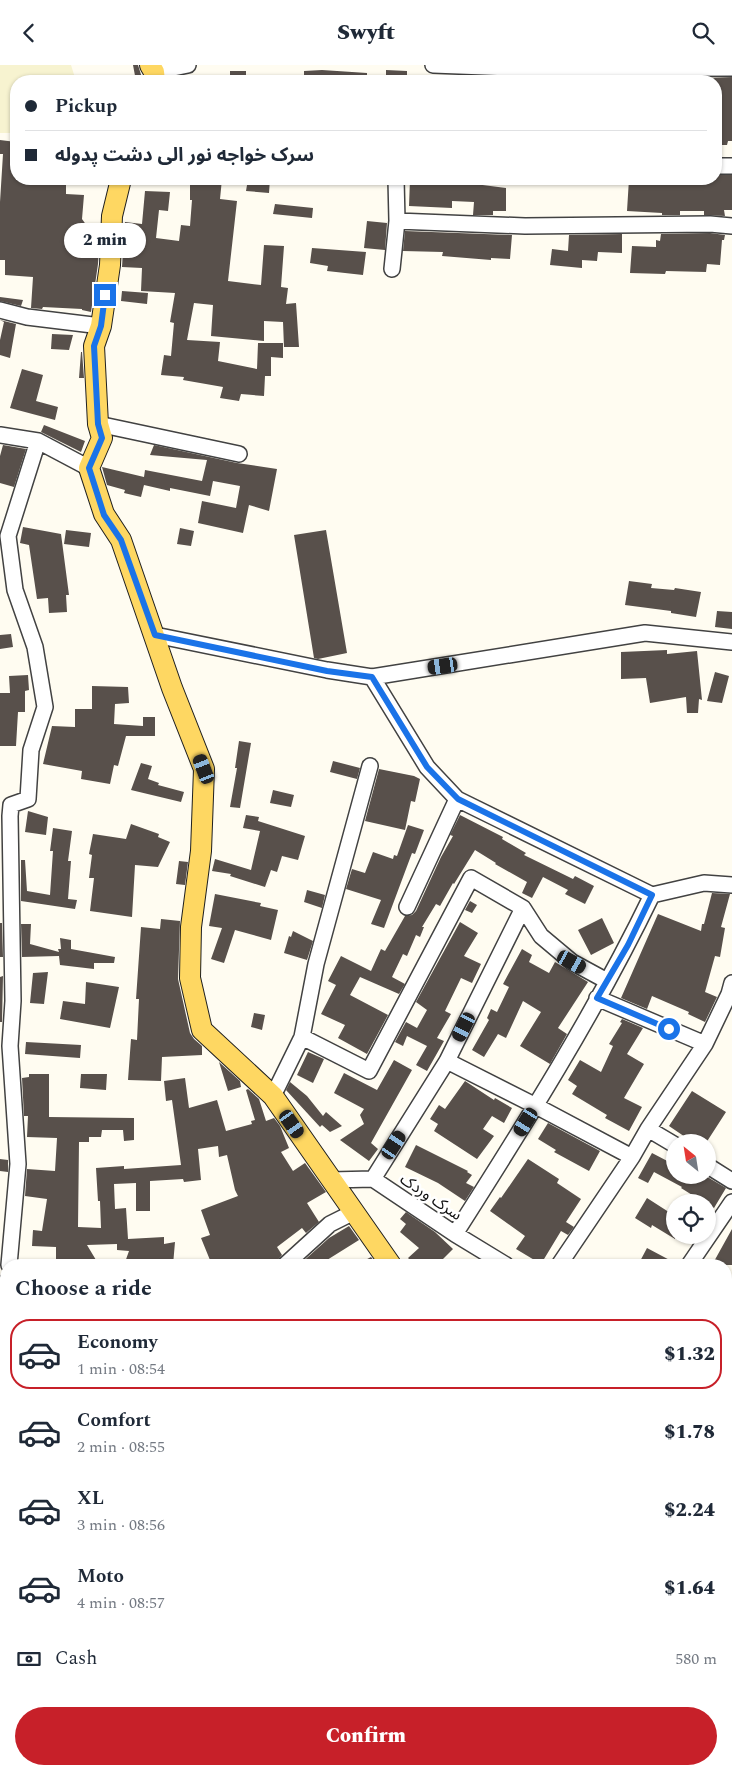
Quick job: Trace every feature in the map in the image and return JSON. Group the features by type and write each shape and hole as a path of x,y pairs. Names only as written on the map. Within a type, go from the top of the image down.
{"main road":[{"path":"120,185 112,216 110,265 101,326 94,346 98,424 102,438 89,468 104,515 121,540 172,688 204,769 201,851 191,927 190,977 202,1030 273,1096 387,1259"}],"street":[{"path":"153,73 188,65"},
{"path":"433,65 732,68"},
{"path":"392,269 397,221 396,185"},
{"path":"397,221 525,226 710,224 732,226"},
{"path":"0,309 26,317 101,326"},
{"path":"98,424 239,454"},
{"path":"0,435 38,441 89,468"},
{"path":"9,1259 18,1164 10,1046 13,1001 10,816 11,805 28,799 30,750 45,707 35,647 15,590 8,536 38,441"},
{"path":"155,635 327,671 372,677 645,633 732,642"},
{"path":"372,677 427,767 458,799 652,895 704,883 732,885"},
{"path":"273,1096 302,1037 316,964 370,766"},
{"path":"407,907 458,799"},
{"path":"302,1037 370,1071 471,878 523,908 541,936 572,962 607,981"},
{"path":"455,1235 536,1106 628,945 652,895"},
{"path":"331,1179 373,1179 447,1061 523,908"},
{"path":"563,1259 705,1044 731,991"},
{"path":"597,998 705,1044"},
{"path":"447,1061 632,1157"},
{"path":"648,1129 666,1140"},
{"path":"716,1171 732,1181"},
{"name":"سرک وردک","path":"373,1179 455,1235 496,1259"},
{"path":"693,1259 732,1202"},
{"path":"292,1259 330,1224 354,1212"}],"shaded area":[{"path":"0,65 71,65 74,75 10,75 10,133 0,133"}],"building":[{"path":"133,65 138,65 141,75 135,75"},
{"path":"322,70 367,73 367,75 304,75 304,71"},
{"path":"386,70 407,71 407,75 386,75"},
{"path":"230,71 246,71 246,75 230,75"},
{"path":"722,77 732,77 732,141 728,141 727,145 722,145"},
{"path":"0,140 10,141 10,185 66,185 66,194 84,195 82,219 99,243 91,312 82,309 31,308 33,277 5,275 5,260 0,260 0,202 3,154 0,154"},
{"path":"722,175 732,175 732,210 724,210 725,216 704,215 704,211 680,211 680,215 662,215 662,213 627,211 629,185 722,185"},
{"path":"190,185 221,185 220,199 237,201 228,281 261,285 264,245 284,246 281,287 288,288 286,304 296,303 299,347 284,347 283,322 264,321 264,341 211,336 213,305 194,303 187,340 220,342 218,361 257,369 258,343 283,343 283,358 271,357 271,376 265,376 264,396 241,394 239,401 220,398 223,387 183,380 184,377 161,375 164,355 171,356 174,323 170,322 175,293 141,291 142,268 122,267 125,222 142,224 145,191 170,192 168,211 159,210 156,238 179,241 181,225 190,226 192,200 190,200"},
{"path":"247,185 270,185 269,193 246,191"},
{"path":"410,185 483,185 506,188 506,211 493,211 493,215 473,215 474,202 452,201 452,208 409,206"},
{"path":"275,204 313,208 312,218 273,214"},
{"path":"367,221 387,223 385,250 364,248"},
{"path":"405,231 512,235 510,259 491,258 491,260 442,256 443,252 403,251"},
{"path":"710,233 725,235 724,240 722,240 720,265 707,264 706,272 666,271 665,274 630,273 632,246 656,247 656,240 660,241 661,234"},
{"path":"622,234 622,253 598,252 597,261 582,260 582,268 550,265 552,249 568,251 569,235"},
{"path":"312,248 366,252 363,275 327,271 328,266 310,263"},
{"path":"122,291 148,293 147,304 121,301"},
{"path":"0,297 23,300 21,306 0,301"},
{"path":"0,320 16,324 10,358 0,355 0,340 4,322"},
{"path":"52,334 73,335 69,350 51,349"},
{"path":"82,352 84,378 79,378"},
{"path":"22,369 43,375 36,401 58,407 55,420 10,408"},
{"path":"44,425 85,441 81,452 41,432"},
{"path":"3,445 26,449 14,487 0,483 0,456"},
{"path":"154,445 237,463 277,469 269,511 249,505 243,533 198,523 202,501 236,508 240,486 213,481 210,496 170,488 170,491 144,485 141,497 124,493 125,490 107,485 102,467 144,477 145,470 202,481 207,460 150,455"},
{"path":"23,527 61,534 69,595 66,595 67,612 49,613 48,598 37,599 29,545 20,543"},
{"path":"180,528 194,531 191,546 177,544"},
{"path":"66,530 91,533 89,547 64,544"},
{"path":"326,530 347,653 318,659 314,658 294,535"},
{"path":"629,581 652,584 651,588 674,590 675,588 701,592 696,617 671,613 671,611 625,605"},
{"path":"717,611 732,612 732,629 715,627"},
{"path":"11,634 13,647 0,649 0,635"},
{"path":"667,650 667,654 697,651 702,700 699,699 698,713 687,713 686,697 650,703 646,678 621,679 621,652"},
{"path":"715,672 729,676 722,703 707,701"},
{"path":"28,675 29,690 25,691 25,712 18,712 16,746 0,746 0,693 10,693 9,676"},
{"path":"92,686 128,687 129,703 115,704 114,724 143,726 143,717 155,717 155,736 126,736 118,766 114,765 110,784 81,779 82,771 43,764 52,726 75,727 75,709 92,709"},
{"path":"239,741 251,743 240,808 230,807 237,768 235,768"},
{"path":"333,761 360,768 357,779 330,772"},
{"path":"141,763 152,766 148,779 159,783 158,785 184,792 181,802 131,790"},
{"path":"379,769 420,779 415,802 411,801 405,830 365,821"},
{"path":"273,790 294,795 291,807 270,803"},
{"path":"28,811 48,817 46,835 25,832"},
{"path":"246,815 259,817 258,821 305,836 298,860 282,856 277,872 271,870 265,887 230,876 231,874 212,871 215,859 251,870 260,831 243,828"},
{"path":"460,815 503,837 502,839 526,853 524,855 573,879 575,876 594,886 585,904 565,894 568,890 543,877 532,898 522,893 527,882 475,850 440,906 436,904 422,927 424,927 420,937 416,935 407,956 403,954 392,977 405,984 399,994 360,977 350,995 388,1015 367,1054 338,1038 345,1025 321,1014 336,985 328,981 341,956 371,971 381,949 385,951 405,916 412,915 416,911 453,836 450,835"},
{"path":"131,824 159,834 158,837 170,842 158,867 135,865 132,917 90,911 94,878 89,878 92,855 89,854 93,834 126,839"},
{"path":"408,825 424,830 415,854 412,853 384,928 371,924 381,900 346,889 352,869 365,873 373,852 393,859 394,855 397,856"},
{"path":"53,828 72,831 68,861 71,861 68,899 77,900 75,909 21,901 21,860 25,860 27,891 50,895 53,851 50,851"},
{"path":"179,861 188,862 185,885 176,884"},
{"path":"307,890 325,895 322,908 304,902"},
{"path":"712,893 730,894 721,927 725,928 720,957 715,956 705,992 717,997 705,1022 688,1014 689,1012 652,996 647,1009 621,998 658,914 701,931"},
{"path":"215,894 261,903 260,906 278,910 271,940 235,930 224,963 211,959 222,928 209,926"},
{"path":"470,901 477,905 472,913 465,910"},
{"path":"602,918 614,943 591,955 578,930"},
{"path":"161,919 180,921 178,979 190,1033 202,1046 202,1055 162,1057 161,1081 128,1080 131,1039 137,1040 139,999 136,999 141,927 160,929"},
{"path":"460,922 478,933 464,956 481,964 472,983 461,978 445,1011 451,1014 437,1038 444,1041 427,1071 416,1065 427,1046 407,1036 403,1046 395,1042 406,1022 417,1028 427,1010 416,1002"},
{"path":"0,923 2,923 3,957 0,957"},
{"path":"21,924 31,924 30,944 59,952 58,949 61,949 60,938 71,940 71,949 115,957 114,963 94,963 94,969 60,965 59,956 22,957"},
{"path":"293,931 313,941 307,960 284,953 289,936 291,937"},
{"path":"522,949 532,955 529,962 549,973 555,962 588,982 558,1028 567,1034 550,1064 520,1046 541,1012 523,1001 506,1038 498,1034 484,1057 472,1050 489,1020 487,1018 491,1009 497,1012 509,987 503,984"},
{"path":"48,972 44,1004 30,1003 33,973"},
{"path":"3,976 2,1022 0,1022 0,977"},
{"path":"86,982 119,987 110,1028 60,1019 63,1001 85,1004"},
{"path":"254,1013 265,1015 262,1030 251,1027"},
{"path":"622,1019 643,1028 627,1054 644,1064 624,1098 642,1107 629,1131 605,1118 607,1115 572,1094 577,1086 568,1080 580,1060 601,1072 613,1046 609,1044 622,1023 620,1022"},
{"path":"26,1042 81,1045 80,1058 25,1054"},
{"path":"308,1052 324,1059 313,1083 297,1075"},
{"path":"394,1060 412,1070 371,1143 378,1149 369,1161 340,1140 364,1124 360,1115 364,1109 334,1093 344,1073 377,1090"},
{"path":"219,1062 240,1081 241,1087 228,1091"},
{"path":"29,1074 49,1074 49,1117 134,1118 134,1140 124,1141 123,1130 102,1130 101,1137 89,1137 89,1142 79,1142 78,1227 101,1228 96,1168 124,1166 124,1169 181,1165 172,1100 166,1101 164,1081 185,1078 189,1108 217,1100 226,1131 252,1124 251,1121 255,1120 246,1090 248,1089 259,1099 266,1121 274,1118 280,1126 289,1148 281,1152 293,1171 305,1163 326,1192 307,1203 319,1222 306,1233 302,1228 277,1247 282,1255 279,1259 210,1259 201,1238 210,1235 201,1210 238,1196 227,1155 219,1157 218,1146 198,1149 201,1180 184,1182 183,1179 150,1181 150,1211 136,1211 136,1183 114,1184 115,1209 126,1208 128,1239 164,1237 164,1244 175,1242 174,1259 126,1259 129,1251 117,1250 117,1244 87,1245 95,1259 56,1259 56,1247 32,1246 33,1230 42,1231 47,1199 25,1196 27,1169 55,1171 57,1138 27,1137 28,1116 24,1116 22,1078 29,1077"},
{"path":"81,1074 107,1074 106,1090 80,1088"},
{"path":"465,1081 494,1100 495,1098 512,1108 504,1123 492,1116 483,1129 494,1136 477,1159 434,1131 438,1124 430,1119 439,1105 445,1109"},
{"path":"290,1082 307,1096 323,1116 326,1112 342,1126 330,1132 322,1125 320,1127 286,1090"},
{"path":"692,1091 726,1112 712,1134 681,1134 669,1126"},
{"path":"548,1123 600,1151 589,1171 554,1152 556,1150 538,1139"},
{"path":"416,1145 468,1171 472,1175 466,1183 474,1187 465,1201 438,1183 405,1167"},
{"path":"652,1153 666,1160 666,1178 654,1172 648,1183 638,1178"},
{"path":"0,1159 8,1160 8,1172 0,1171"},
{"path":"528,1159 559,1179 557,1183 581,1199 566,1222 574,1227 568,1235 561,1231 544,1259 533,1259 516,1249 525,1236 490,1211"},
{"path":"716,1182 726,1188 716,1205 716,1194 691,1194 676,1184 716,1184"},
{"path":"647,1198 666,1210 666,1234 652,1225 651,1228 635,1218"},
{"path":"406,1212 435,1232 453,1249 443,1259 409,1259 419,1248 400,1232 406,1224 400,1219"},
{"path":"349,1226 359,1240 329,1259 306,1259 329,1238"},
{"path":"732,1229 732,1259 715,1259"},
{"path":"647,1248 668,1259 641,1259"}],"route":[{"path":"105,295 101,326 94,346 98,424 102,438 89,468 104,515 121,540 155,635 327,671 372,677 427,767 458,799 652,895 628,945 597,998 669,1029"}]}
